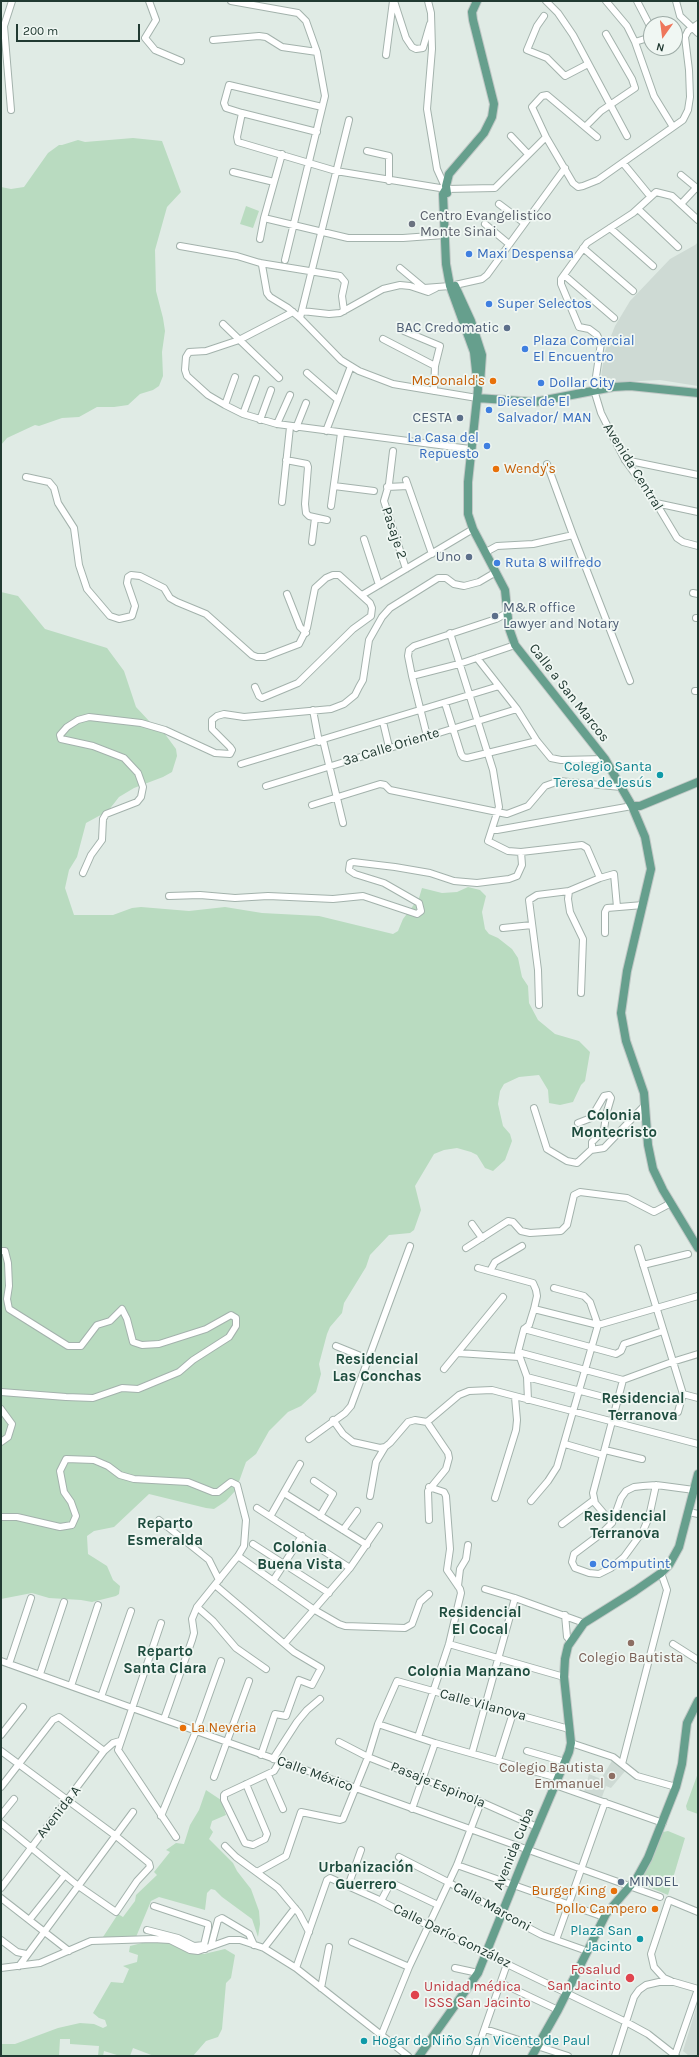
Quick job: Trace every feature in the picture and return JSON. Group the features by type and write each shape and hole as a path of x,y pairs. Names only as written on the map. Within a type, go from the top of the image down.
{"main road":[{"path":"477,1 472,12 473,20 494,104 488,126 452,169 443,194 446,264 458,301 457,304 460,304 464,314 475,356 478,389"},
{"path":"446,189 452,286 482,355 481,378 478,389"},
{"path":"477,398 535,402 594,390 630,386 698,393"},
{"name":"Calle a San Marcos","path":"478,389 470,449 467,501 468,514 473,529 505,590 510,635 515,645 605,760 632,806 645,837 650,858 650,876 625,983 621,1014 626,1041 644,1092 648,1145 653,1169 671,1203 697,1245"},
{"path":"632,806 640,806 698,782"},
{"name":"Avenida Cuba","path":"420,2056 478,1973 487,1954 536,1827 565,1762 571,1743 564,1677 565,1659 571,1641 584,1623 661,1573 676,1554 689,1512 698,1474"},
{"path":"532,2056 558,2010 604,1917 637,1878 663,1823 676,1787 682,1764 687,1723 698,1701"}],"street":[{"path":"11,110 4,26 12,1"},
{"path":"149,1 156,20 145,38 155,50 181,61"},
{"path":"231,1 298,13 303,16 317,52 325,96 286,260"},
{"path":"270,1 272,8"},
{"path":"394,1 406,38 412,47 416,49 423,48 428,27 431,23"},
{"path":"386,55 394,1"},
{"path":"428,1 432,49 427,109 437,169 446,189"},
{"path":"546,1 565,22 611,103 627,136"},
{"path":"606,1 627,26 635,42 654,96 673,127"},
{"path":"637,1 645,16"},
{"path":"676,1 680,16 695,25 698,33"},
{"path":"544,16 537,26 527,50 547,58 565,76 588,64"},
{"path":"597,137 547,95 542,96 532,107 546,137 573,183 578,187 598,180 683,120 688,110 689,70 685,37 695,25"},
{"path":"585,127 611,103 635,88 635,85 606,34"},
{"path":"213,40 259,36 266,37 282,47 317,52"},
{"path":"635,42 643,40"},
{"path":"316,132 242,113 224,106 229,85 322,107"},
{"path":"242,113 237,137 238,142 336,171 389,181 446,189 496,188 546,137"},
{"path":"300,318 349,120"},
{"path":"511,136 528,154"},
{"path":"367,151 389,156 389,181"},
{"path":"260,239 264,218 282,154"},
{"path":"623,163 650,196"},
{"path":"400,268 424,288 452,286 482,280 509,244 523,222 565,168"},
{"path":"233,172 274,182"},
{"path":"681,175 697,189 681,204"},
{"path":"594,390 601,343 598,334 579,326 560,284 564,275 587,243 638,209 650,196 656,192 672,196 698,220"},
{"path":"499,204 523,222"},
{"path":"638,209 678,247"},
{"path":"264,218 337,237 358,239 444,235"},
{"path":"485,224 509,244"},
{"path":"610,228 653,266"},
{"path":"180,246 237,256 260,263 312,270 340,276 343,279 344,292 342,296 344,311"},
{"path":"583,248 633,291"},
{"path":"260,263 262,265 268,293 275,301 300,318 341,360 351,366 393,384 477,398"},
{"path":"564,275 614,318"},
{"path":"302,311 329,314 344,311 378,291 393,286 406,285 428,292 436,288"},
{"path":"293,312 239,340 206,351 190,352 186,357 185,370 187,376 208,395 243,414 260,420 293,428 470,449"},
{"path":"223,324 279,378"},
{"path":"404,331 440,346 435,366 434,391"},
{"path":"384,339 435,366"},
{"path":"326,431 351,366"},
{"path":"307,373 338,400"},
{"path":"225,405 235,377"},
{"path":"243,414 256,379"},
{"path":"260,420 271,390"},
{"name":"Avenida Central","path":"594,390 601,413 625,460 680,540 698,546"},
{"path":"277,424 290,395"},
{"path":"282,502 286,460 293,428 306,403"},
{"path":"331,506 340,433"},
{"name":"Pasaje 2","path":"393,450 384,502 406,569"},
{"path":"286,460 304,462 308,466 305,509 309,516 327,520"},
{"path":"625,460 698,476"},
{"path":"547,464 630,681"},
{"path":"26,477 49,482 54,488 58,503 74,528 78,565 87,589 110,616 119,619 132,616 135,606 127,583 128,577 131,575 151,581 164,588 170,598 201,610 257,658 279,654 299,644 306,632 314,588 326,578 333,575 339,576 362,595 372,608 371,616 339,643 308,672 305,678 298,683 262,698 259,696 255,687"},
{"path":"387,487 407,483 432,554"},
{"path":"334,486 374,491"},
{"path":"656,503 698,512"},
{"path":"312,542 315,518"},
{"path":"362,595 473,529"},
{"path":"486,552 497,546 534,544 573,535"},
{"path":"364,539 379,585"},
{"path":"83,873 91,855 102,840 103,819 106,814 137,802 143,792 143,782 138,773 124,758 94,746 61,739 60,735 67,727 78,720 89,717 142,723 165,730 215,753 230,754 232,750 216,734 211,725 212,720 217,716 224,714 244,717 338,707 344,704 355,695 363,680 369,640 382,617 390,608 438,578 446,578 454,584 464,586 479,582 496,572"},
{"path":"287,594 300,627 306,632"},
{"path":"427,736 408,656 411,648 450,633 496,619 507,613"},
{"path":"450,633 458,664 494,770 499,807 488,841 508,851 521,852 582,844 587,848 600,878"},
{"path":"412,676 458,664 515,645"},
{"path":"477,658 517,709 537,741 547,754 554,760 605,760"},
{"path":"241,764 499,686"},
{"path":"445,703 463,757 467,758 537,741"},
{"name":"3a Calle Oriente","path":"266,786 330,765 517,709"},
{"path":"314,710 321,741 330,765 343,823"},
{"path":"383,722 389,747"},
{"path":"312,805 383,784 390,790 498,813 513,813 528,806 544,786 559,781 621,787"},
{"path":"492,829 497,830 632,806"},
{"path":"170,896 200,895 332,899 363,896 417,914 421,911 419,903 384,883 355,874 349,870 350,863 353,862 396,867 430,873 454,881 477,883 509,879 517,876 522,865 521,852"},
{"path":"540,1005 538,970 529,900 533,896 570,891 610,874 615,875 617,907"},
{"path":"570,891 568,899 570,912 583,940 581,993"},
{"path":"605,933 605,909 643,905"},
{"path":"503,928 532,925"},
{"path":"534,1108 547,1149 573,1163 581,1161 592,1149 592,1142 604,1130 606,1115 611,1098 609,1096 604,1096 592,1118 578,1122"},
{"path":"592,1149 604,1148 645,1105"},
{"path":"466,1248 508,1221 513,1222 521,1231 530,1234 561,1231 567,1225 574,1195 580,1192 627,1198 654,1212 671,1203"},
{"path":"472,1224 482,1238"},
{"path":"309,1439 333,1420 345,1413 351,1406 410,1246"},
{"path":"490,1271 495,1262 522,1246"},
{"path":"638,1248 683,1394 678,1412"},
{"path":"1,1251 5,1251 8,1263 9,1286 7,1299 9,1309 68,1346 81,1346 97,1325 110,1321 122,1310 127,1319 133,1342 142,1345 159,1344 206,1329 231,1315 236,1318 236,1326 229,1337 193,1360 179,1372 138,1389 122,1388 93,1398 66,1398 1,1392"},
{"path":"643,1265 688,1254"},
{"path":"478,1268 533,1283 537,1296 529,1325 524,1329 519,1355 527,1377 528,1400"},
{"path":"530,1501 553,1474 565,1444 598,1325 590,1302 584,1296 554,1288"},
{"path":"534,1309 598,1325 698,1296"},
{"path":"444,1369 503,1297"},
{"path":"524,1329 616,1354 621,1351 624,1344 663,1332"},
{"path":"336,1346 368,1359"},
{"path":"458,1352 519,1355 586,1369 624,1380 698,1354"},
{"path":"527,1377 619,1401"},
{"path":"612,1523 594,1500 593,1493 624,1380"},
{"path":"426,1422 459,1395 469,1391 492,1390 698,1444"},
{"path":"683,1394 698,1398"},
{"path":"495,1498 516,1430 516,1397"},
{"path":"1,1409 12,1424 8,1436 1,1442"},
{"path":"333,1420 343,1434 353,1442 372,1447 385,1447"},
{"path":"370,1496 376,1462 385,1447 408,1422 415,1420 426,1422 448,1453 449,1458 446,1468 429,1487 427,1497 429,1520"},
{"path":"565,1444 604,1453 642,1459"},
{"path":"1,1517 30,1520 60,1527 72,1525 76,1516 71,1502 64,1492 60,1471 66,1459 94,1460 108,1466 120,1475 134,1479 188,1482 213,1492 218,1492 231,1482 237,1485 246,1520 244,1546 238,1556 197,1607 192,1619 194,1632 192,1640 164,1719"},
{"path":"271,1516 300,1464"},
{"path":"314,1481 333,1494 320,1516"},
{"path":"656,1486 649,1517 643,1531 624,1557 611,1568 599,1574 589,1574 574,1568 572,1562 574,1554 602,1533 612,1523 620,1498 626,1491 634,1487 656,1486 694,1490"},
{"path":"418,1737 434,1692 461,1593 458,1586 446,1570 450,1549 446,1496 444,1492 429,1487"},
{"path":"284,1493 367,1545"},
{"path":"562,1524 594,1500"},
{"path":"257,1508 350,1568"},
{"path":"343,1530 356,1511"},
{"path":"689,1512 698,1514"},
{"path":"158,1520 209,1560 217,1582 294,1652 321,1668 311,1685 299,1680 286,1716 275,1714 261,1755"},
{"path":"285,1643 350,1568 379,1526"},
{"path":"273,1581 302,1536"},
{"path":"254,1544 329,1593"},
{"path":"458,1586 460,1569 466,1559 468,1545"},
{"path":"238,1556 313,1609 345,1626 405,1628 412,1624 420,1602 429,1594"},
{"path":"622,1764 667,1590 661,1573"},
{"path":"485,1589 565,1615 584,1623"},
{"path":"9,1664 31,1598"},
{"path":"472,1753 515,1598"},
{"path":"40,1674 64,1602"},
{"path":"71,1686 98,1605"},
{"path":"197,1607 213,1620 236,1648 266,1669"},
{"path":"101,1697 131,1611"},
{"path":"565,1615 567,1637 571,1641"},
{"path":"161,1623 131,1707 118,1750 176,1837"},
{"path":"448,1644 564,1677"},
{"path":"673,1644 698,1660"},
{"name":"Calle México","path":"1,1661 527,1851 660,1897"},
{"path":"161,1816 196,1731 221,1661"},
{"path":"214,1776 248,1681"},
{"name":"Calle Vilanova","path":"378,1724 397,1681 569,1729"},
{"path":"273,1759 297,1722 307,1710 320,1700"},
{"path":"1,1735 23,1707"},
{"path":"498,1760 513,1713"},
{"path":"1,1787 53,1720 59,1717 104,1751"},
{"path":"257,1872 286,1856 301,1812 340,1820 343,1819 356,1789 378,1724 435,1743 498,1760 663,1823"},
{"name":"Avenida A","path":"1,1888 104,1751 112,1742 120,1740"},
{"name":"Pasaje Espinola","path":"339,1742 368,1756 481,1802 536,1827"},
{"path":"412,1809 435,1743"},
{"path":"571,1743 613,1757 636,1776 676,1787"},
{"path":"1,1751 116,1836 149,1863 150,1867 137,1881 116,1912 77,1886 1,1823"},
{"path":"527,1751 565,1762"},
{"path":"246,1784 267,1834 264,1839 253,1845 245,1843 224,1797 225,1794 276,1769 280,1762"},
{"path":"268,1774 283,1809"},
{"path":"1,1815 14,1799"},
{"path":"381,2036 409,1967 448,1882 457,1866 481,1802"},
{"path":"556,1940 605,1802"},
{"path":"19,1966 26,1954 133,1812"},
{"path":"225,1846 278,1888 295,1908 309,1932 296,1968"},
{"path":"348,1886 361,1850"},
{"name":"Calle Marconi","path":"399,1857 448,1882 521,1924 556,1940 587,1951"},
{"path":"457,1866 604,1917"},
{"path":"30,1919 65,1875"},
{"name":"Calle Darío González","path":"309,1932 327,1880 330,1878 381,1901 626,2022 648,2034 667,2054 675,2056"},
{"path":"637,1878 638,1884 648,1892"},
{"path":"381,1901 390,1884 394,1884 438,1905"},
{"path":"1,1898 69,1950"},
{"path":"675,2056 698,1989 674,1982 661,1975 651,1961 651,1954 669,1900 698,1912"},
{"path":"154,1906 208,1924 206,1947"},
{"path":"264,1948 295,1908"},
{"path":"206,1947 218,1920 222,1918 245,1931 252,1939 254,1945"},
{"path":"146,1930 178,1938 194,1946 206,1947"},
{"path":"1,1968 40,1963 91,1941 130,1941 138,1939 170,1940 190,1950 229,1940 240,1940 264,1948 296,1968 408,2056"},
{"path":"1,1940 17,1952 26,1954"},
{"path":"352,1942 409,1967"},
{"path":"321,1988 329,1947"},
{"path":"475,2056 507,1964"},
{"path":"455,1968 478,1973"},
{"path":"615,2056 634,1997 639,1990 646,1985 659,1982 674,1982"},
{"path":"501,1983 558,2010"},
{"path":"485,2029 568,2056"}],"shaded area":[{"path":"698,242 698,386 660,380 600,383 605,351 615,326 630,301 670,259"},
{"name":"Colegio Bautista Emmanuel","path":"613,1759 626,1770 611,1788 606,1786 602,1797 584,1792 589,1774 601,1779"},
{"path":"698,2002 698,2056 689,2056 683,2051"}],"green space":[{"path":"133,138 162,141 181,192 167,207 155,250 156,291 165,331 162,352 163,376 159,386 153,390 140,394 128,405 97,407 79,417 62,418 39,426 35,425 7,438 1,445 1,187 11,189 24,187 48,153 59,145 78,140 85,142"},
{"path":"246,206 259,211 253,228 240,224"},
{"path":"1,592 18,596 45,629 107,648 124,671 136,707 150,722 162,730 176,749 177,756 172,772 134,788 119,797 108,811 86,823 77,857 69,870 65,888 74,915 113,915 132,908 141,907 189,911 225,907 262,913 319,916 393,934 398,931 403,919 419,898 422,888 442,893 457,892 468,887 480,890 486,896 482,912 485,929 489,934 498,938 512,949 518,958 522,977 528,986 529,1003 538,1020 555,1034 579,1041 590,1052 585,1081 581,1085 573,1102 560,1105 549,1103 548,1090 539,1075 519,1077 504,1084 500,1091 498,1104 503,1126 510,1134 512,1141 505,1160 493,1171 485,1168 477,1155 471,1152 457,1148 444,1150 434,1154 415,1186 421,1210 414,1230 410,1233 389,1235 370,1255 366,1267 344,1303 342,1313 330,1327 327,1334 319,1364 321,1374 316,1392 301,1406 288,1412 269,1431 256,1454 246,1462 236,1490 226,1501 214,1509 149,1494 114,1527 94,1531 87,1536 88,1554 107,1566 113,1580 120,1586 119,1594 116,1596 92,1602 49,1598 32,1593 1,1599"},
{"path":"698,1773 698,1814 687,1810 686,1806"},
{"path":"206,1790 221,1800 226,1815 212,1821 210,1828 213,1832 209,1839 233,1863 237,1871 251,1889 259,1911 260,1924 258,1937 252,1919 215,1890 211,1889 207,1893 205,1910 159,1897 151,1901 136,1937 103,1937 118,1914 123,1917 135,1901 136,1895 157,1875 154,1872 170,1852 166,1850 176,1843 184,1844 190,1825 199,1810"},
{"path":"668,1831 685,1838 668,1895 644,1885 641,1880 663,1832"},
{"path":"146,1942 168,1943 193,1954 204,1954 225,1949 235,1955 231,1978 226,1983 222,2029 218,2037 206,2041 193,2056 154,2056 133,2048 130,2056 120,2056 104,2051 103,2056 98,2056 99,2046 70,2044 70,2039 60,2039 59,2056 1,2056 1,2044 15,2044 58,2028 80,2023 94,2024 103,2028 107,2026 105,2020 99,2018 93,2013 111,1982 123,1983 129,1969 123,1966 137,1962 138,1955 129,1952 130,1946"}],"place":[{"name":"Centro Evangelistico Monte Sinai","path":"412,224"},
{"name":"Maxi Despensa","path":"469,254"},
{"name":"Super Selectos","path":"489,304"},
{"name":"BAC Credomatic","path":"507,328"},
{"name":"Plaza Comercial El Encuentro","path":"525,349"},
{"name":"McDonald's","path":"493,381"},
{"name":"Dollar City","path":"541,383"},
{"name":"Diesel de El Salvador/ MAN","path":"489,410"},
{"name":"CESTA","path":"460,418"},
{"name":"La Casa del Repuesto","path":"487,446"},
{"name":"Wendy's","path":"496,469"},
{"name":"Uno","path":"469,557"},
{"name":"Ruta 8 wilfredo","path":"497,563"},
{"name":"M&R office Lawyer and Notary","path":"495,616"},
{"name":"Colegio Santa Teresa de Jesús","path":"660,775"},
{"name":"Computint","path":"593,1564"},
{"name":"Colegio Bautista","path":"631,1643"},
{"name":"La Neveria","path":"183,1728"},
{"name":"Colegio Bautista Emmanuel","path":"612,1776"},
{"name":"MINDEL","path":"621,1882"},
{"name":"Burger King","path":"614,1891"},
{"name":"Pollo Campero","path":"655,1909"},
{"name":"Plaza San Jacinto","path":"640,1939"},
{"name":"Fosalud San Jacinto","path":"630,1978"},
{"name":"Unidad médica ISSS San Jacinto","path":"415,1995"},
{"name":"Hogar de Niño San Vicente de Paul","path":"364,2041"}],"district":[{"name":"Colonia Montecristo","path":"614,1124"},
{"name":"Residencial Las Conchas","path":"377,1368"},
{"name":"Residencial Terranova","path":"643,1408"},
{"name":"Residencial Terranova","path":"625,1526"},
{"name":"Reparto Esmeralda","path":"165,1532"},
{"name":"Colonia Buena Vista","path":"300,1556"},
{"name":"Residencial El Cocal","path":"480,1622"},
{"name":"Reparto Santa Clara","path":"165,1660"},
{"name":"Colonia Manzano","path":"469,1672"},
{"name":"Urbanización Guerrero","path":"366,1876"}]}
